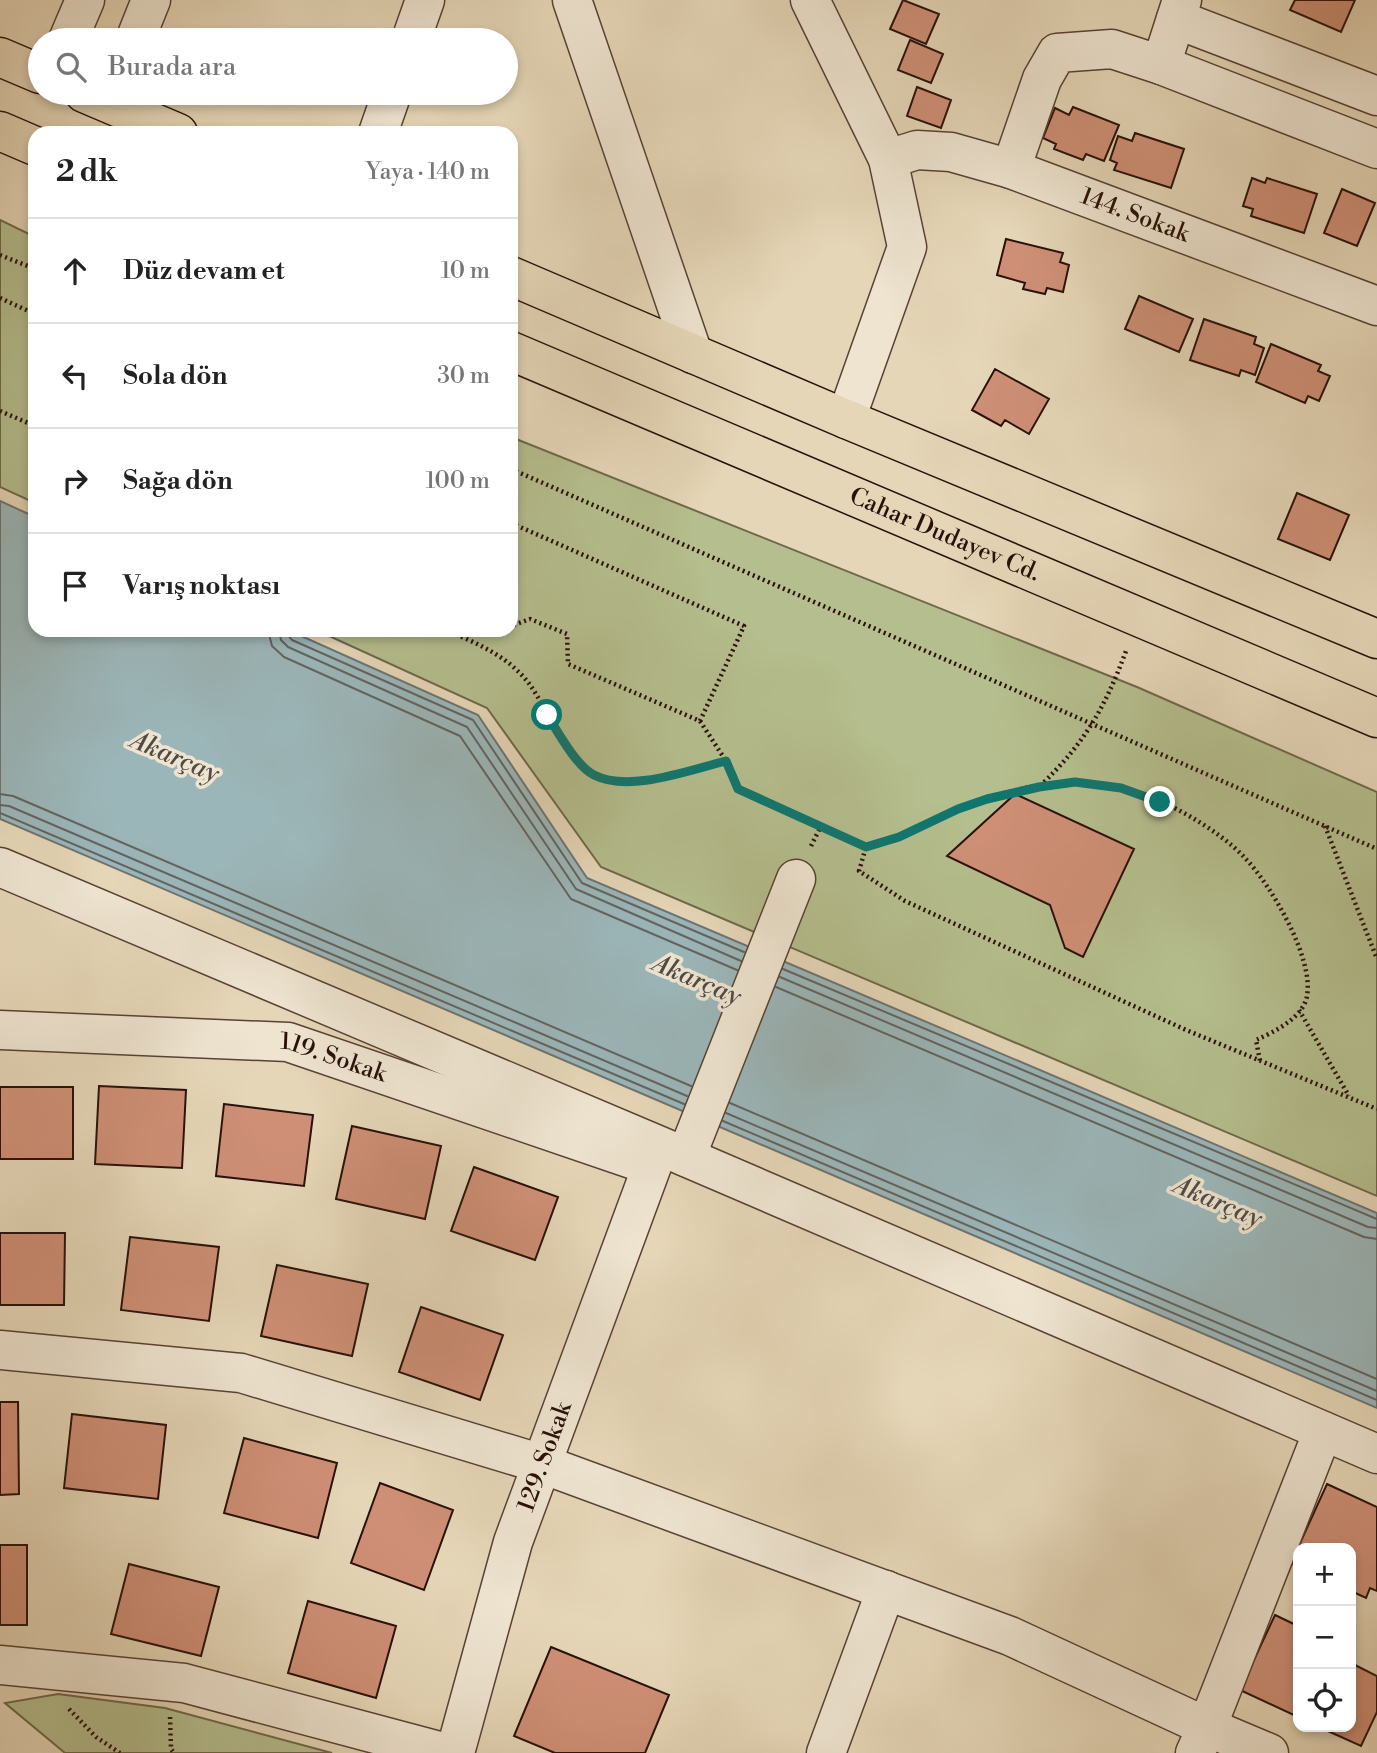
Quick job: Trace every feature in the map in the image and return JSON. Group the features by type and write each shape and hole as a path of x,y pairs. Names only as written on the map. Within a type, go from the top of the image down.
{"main road":[{"path":"0,57 28,69"},
{"path":"121,105 164,126"},
{"path":"0,131 28,143"},
{"path":"518,279 846,419 1377,639"},
{"name":"Cahar Dudayev Cd.","path":"518,354 1377,718"}],"street":[{"path":"73,28 85,0"},
{"path":"140,28 151,0"},
{"path":"415,28 425,0"},
{"path":"572,0 692,354"},
{"path":"810,0 888,159 907,247 846,419"},
{"path":"1161,65 1179,9 1377,96"},
{"path":"1010,169 1042,79 1057,53 1112,49 1161,65 1377,149"},
{"path":"380,126 388,105"},
{"name":"144. Sokak","path":"888,159 918,150 951,152 1010,169 1377,306"},
{"path":"0,867 669,1162 1377,1454"},
{"name":"129. Sokak","path":"455,1753 513,1542 542,1464 669,1162 796,879"},
{"name":"119. Sokak","path":"0,1030 288,1042 669,1162"},
{"path":"0,1350 241,1373 542,1464 1010,1636 1201,1740 1269,1753"},
{"path":"1201,1740 1323,1431"},
{"path":"826,1753 886,1590"},
{"path":"17,1666 184,1682 447,1753"}],"path":[{"path":"0,255 28,266"},
{"path":"0,298 28,311"},
{"path":"0,411 28,423"},
{"path":"518,472 1377,849"},
{"path":"518,526 744,626 700,720"},
{"path":"1039,787 1064,762 1093,724 1121,666 1139,617"},
{"path":"518,623 530,619 567,634 568,664 700,720 726,761 738,789 866,847 899,837 958,809 987,799 1075,782 1121,788 1160,802 1214,832 1245,858 1280,907 1306,966 1307,997 1292,1019 1256,1040 1260,1061"},
{"path":"462,637 507,661 527,681 576,757 592,774 614,781 631,782 726,761"},
{"path":"1325,825 1377,959"},
{"path":"866,847 859,871 905,901 1186,1030 1377,1109"},
{"path":"1299,1010 1349,1097"},
{"path":"17,1666 59,1700 96,1737 120,1753"},
{"path":"170,1717 171,1749 174,1753"}],"green space":[{"path":"0,220 28,234 28,500 0,487"},
{"path":"518,440 1137,687 1377,792 1377,1196 601,867 487,708 331,637 518,637"},
{"path":"58,1694 165,1708 332,1753 65,1753 5,1703"}],"water":[{"name":"Akarçay","path":"0,501 28,514 28,637 304,637 478,715 587,878 1377,1213 1377,1408 0,819"}],"building":[{"path":"903,0 939,14 926,44 890,29"},
{"path":"1295,0 1355,0 1341,32 1290,10"},
{"path":"910,40 943,54 931,83 898,70"},
{"path":"917,87 951,100 941,128 907,116"},
{"path":"1073,107 1119,125 1104,161 1086,154 1083,160 1054,149 1056,144 1043,138 1055,108 1069,115"},
{"path":"1135,133 1184,149 1171,188 1114,170 1117,163 1110,160 1118,136 1132,141"},
{"path":"1252,178 1265,183 1267,178 1317,194 1304,233 1251,216 1253,209 1243,206"},
{"path":"1342,189 1375,203 1357,246 1324,233"},
{"path":"1006,239 1063,253 1060,262 1069,265 1063,292 1047,288 1045,294 1023,289 1025,283 997,275"},
{"path":"1139,296 1193,319 1179,352 1125,329"},
{"path":"1204,319 1256,337 1254,344 1264,348 1255,375 1241,370 1239,376 1190,360"},
{"path":"1271,344 1321,365 1318,371 1330,376 1319,401 1308,396 1305,403 1256,382"},
{"path":"995,369 1049,399 1029,434 1005,420 1001,426 972,410"},
{"path":"1297,493 1349,515 1330,560 1278,539"},
{"path":"1015,794 1134,849 1083,957 1065,948 1050,905 947,856"},
{"path":"99,1086 186,1090 182,1168 95,1164"},
{"path":"0,1087 73,1087 73,1159 0,1159"},
{"path":"224,1104 313,1115 304,1186 216,1176"},
{"path":"352,1126 441,1146 425,1219 336,1199"},
{"path":"474,1167 558,1197 535,1260 451,1231"},
{"path":"0,1233 65,1233 64,1305 0,1305"},
{"path":"130,1237 219,1247 209,1321 121,1310"},
{"path":"277,1265 368,1284 352,1356 261,1336"},
{"path":"421,1307 503,1335 480,1400 399,1372"},
{"path":"0,1402 18,1402 19,1494 0,1495"},
{"path":"72,1414 166,1425 158,1499 64,1488"},
{"path":"244,1438 337,1463 318,1538 224,1513"},
{"path":"380,1483 453,1510 424,1590 351,1563"},
{"path":"1327,1484 1377,1507 1377,1591 1370,1588 1366,1598 1356,1593 1356,1543 1300,1543"},
{"path":"0,1545 27,1545 27,1625 0,1625"},
{"path":"129,1564 219,1587 201,1656 111,1634"},
{"path":"308,1601 396,1626 376,1698 288,1673"},
{"path":"1275,1615 1293,1624 1293,1715 1240,1690"},
{"path":"551,1647 669,1695 645,1753 555,1753 514,1736"},
{"path":"1356,1666 1377,1676 1377,1712 1361,1746 1330,1732 1356,1732"}],"route":[{"path":"547,715 576,757 592,774 614,781 631,782 726,761 738,789 866,847 899,837 958,809 1039,787 1075,782 1121,788 1160,802"}]}
